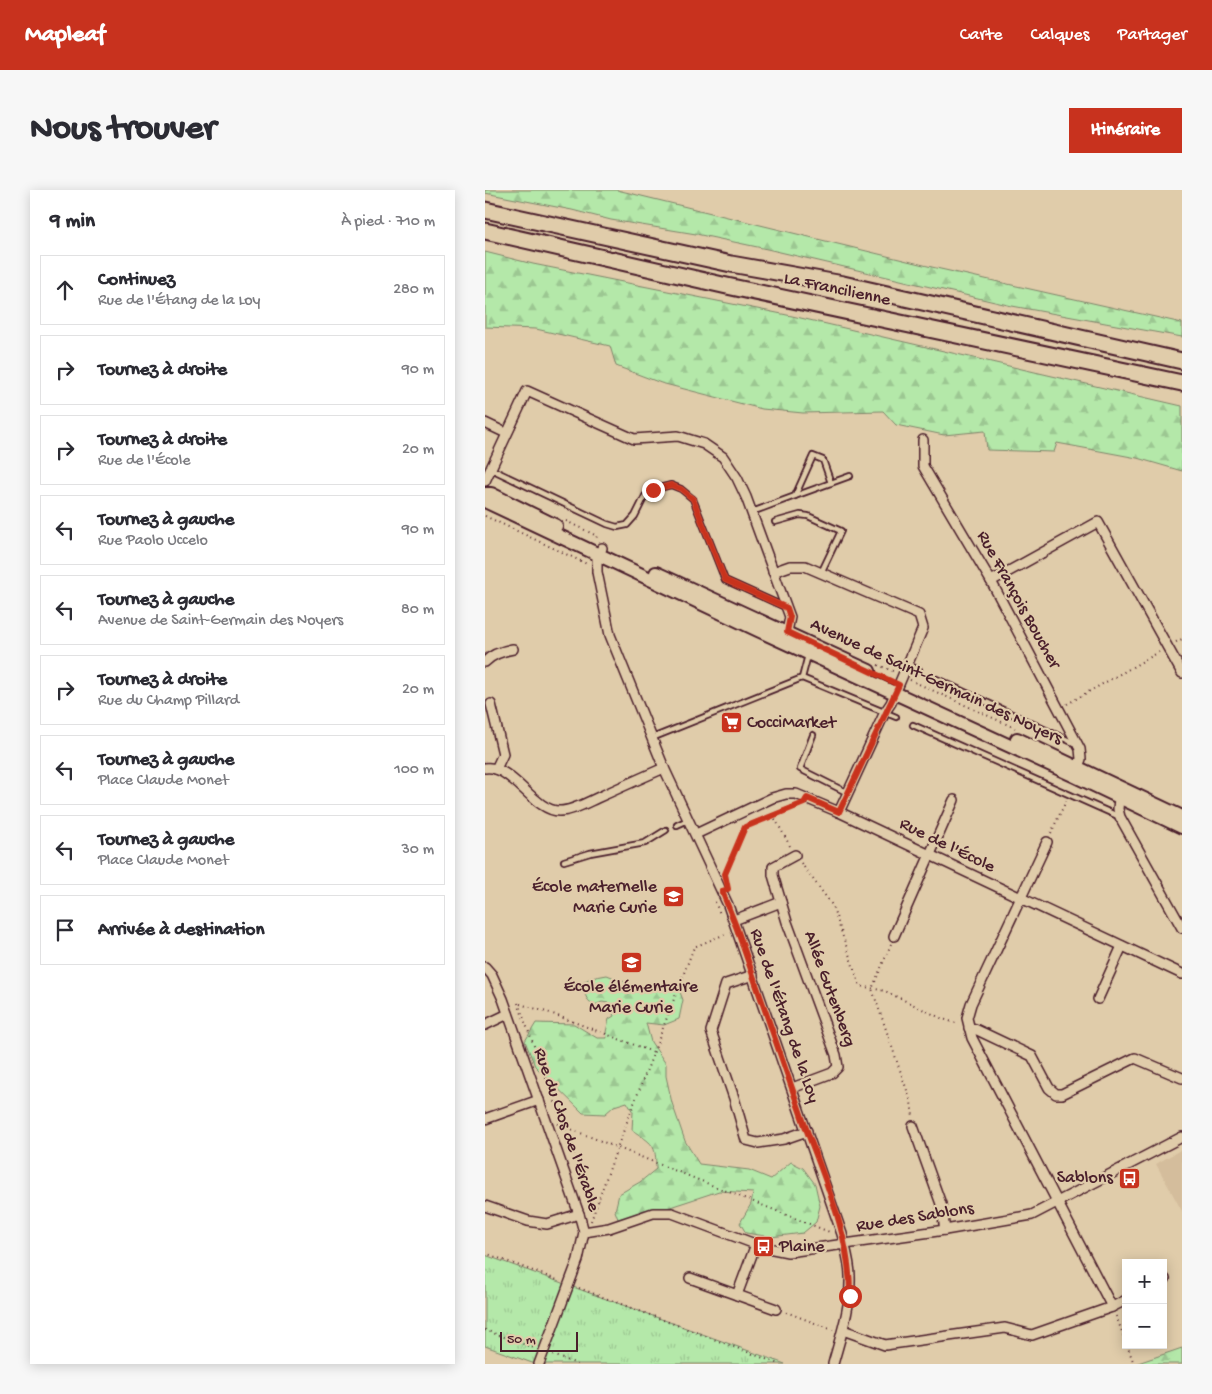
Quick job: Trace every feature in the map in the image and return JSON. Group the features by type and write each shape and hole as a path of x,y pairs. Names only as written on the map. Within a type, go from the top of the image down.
{"highway":[{"name":"La Francilienne","path":"485,210 731,264 843,284 1182,361"},
{"name":"La Francilienne","path":"485,232 727,286 1182,383"}],"main road":[{"name":"Avenue de Saint-Germain des Noyers","path":"485,494 491,494 601,552 809,653 899,684"},
{"name":"Avenue de Saint-Germain des Noyers","path":"485,501 787,632 899,684 1077,772 1182,816"},
{"name":"Avenue de Saint-Germain des Noyers","path":"1077,772 1119,798 1182,828"}],"street":[{"path":"485,481 527,391 634,439 678,436 704,444 723,457 737,478 752,512 790,617 787,632"},
{"path":"485,423 507,433"},
{"name":"Rue François Boucher","path":"923,440 923,466 991,582 1077,744 1081,759 1077,772"},
{"path":"991,582 1098,522 1182,673"},
{"name":"Rue de l'Étang de la Loy","path":"601,552 597,569 601,600 610,635 664,768 722,891 735,924 842,1234 850,1275 850,1289 843,1330 833,1364"},
{"path":"773,572 790,566 805,566 919,615 923,628 908,665 839,812"},
{"path":"485,662 489,657 502,651 513,649"},
{"path":"491,704 503,754 496,769"},
{"path":"485,768 491,767 503,771 539,803 560,811 586,803 664,768"},
{"name":"Rue de l'École","path":"696,834 778,795 796,794 839,812 1182,974"},
{"path":"1119,798 1118,809 1120,817 1182,928"},
{"path":"894,936 954,800"},
{"path":"1047,842 971,1004 967,1018 972,1038 1112,1307"},
{"name":"Allée Gutenberg","path":"792,1088 832,1072 838,1067 838,1060 773,875 773,867 795,855"},
{"path":"735,924 781,902"},
{"path":"1098,998 1123,946"},
{"name":"Rue du Clos de l'Érable","path":"485,967 492,975 503,999 579,1214 588,1232 539,1364"},
{"path":"753,975 726,984 711,1031 746,1140 758,1143 783,1139 807,1131"},
{"path":"485,1025 508,1014"},
{"path":"969,1028 975,1028 1032,1056 1049,1088 1056,1094 1062,1094 1135,1058 1182,1078"},
{"path":"485,1119 539,1100"},
{"path":"913,1126 941,1204 945,1230"},
{"name":"Rue des Sablons","path":"588,1232 609,1228 653,1213 672,1213 756,1244 788,1252 945,1230 1032,1215 1182,1137"},
{"path":"485,1206 528,1222 547,1224 579,1214"},
{"path":"737,1295 756,1244"},
{"path":"690,1278 776,1309"},
{"path":"843,1330 885,1345 1005,1328 1032,1335 1122,1302"}],"lane":[{"path":"795,496 813,456 823,460 831,483"},
{"path":"491,469 617,527 627,526 635,516 645,496 653,490 671,485 681,489 693,499 725,580 787,608"},
{"path":"752,512 850,476"},
{"path":"775,522 800,515 808,516 841,531 821,572"},
{"path":"802,678 809,653"},
{"path":"908,665 919,670"},
{"path":"652,738 802,678 896,717"},
{"path":"937,679 1077,744"},
{"path":"913,725 1120,817"},
{"path":"813,735 800,769 847,793"},
{"path":"677,825 689,820"},
{"path":"563,861 590,853 645,843 666,830"}],"path":[{"path":"485,516 597,569"},
{"path":"1059,709 1182,639"},
{"path":"873,662 899,684 1020,731"},
{"path":"1047,842 1069,795"},
{"path":"722,891 728,889 725,874 745,827 804,803 807,798"},
{"path":"773,815 795,855 832,905 859,986 885,991 969,1028"},
{"path":"588,1232 617,1148 694,946 735,924"},
{"path":"894,936 873,989 911,1102 913,1126"},
{"path":"503,999 550,1013 653,1052"},
{"path":"518,1003 589,1193 599,1201"},
{"path":"547,1119 834,1234 842,1234"},
{"path":"485,1253 779,1364"},
{"path":"1112,1307 1122,1333"},
{"path":"776,1309 833,1330 843,1330"},
{"path":"485,1330 577,1364"},
{"path":"1128,1349 1134,1364"}],"shaded area":[{"path":"1182,1149 1182,1211 1156,1164"}],"green space":[{"path":"485,190 617,190 936,268 1182,323 1182,337 1012,306 767,249 696,234 611,220 572,210 485,193"},
{"path":"485,252 533,264 792,316 1182,406 1182,471 1137,458 1057,443 1054,452 987,450 985,431 944,435 896,425 883,411 803,413 762,409 661,383 616,366 610,346 536,329 485,327"},
{"path":"607,975 643,992 666,984 678,987 683,1000 679,1019 664,1025 646,1023 651,1042 666,1064 666,1076 672,1103 685,1141 699,1164 749,1170 771,1179 791,1162 803,1168 815,1184 820,1206 816,1222 803,1233 771,1237 746,1233 740,1223 751,1204 753,1193 719,1191 664,1209 618,1219 615,1211 619,1194 640,1182 656,1169 652,1145 632,1130 633,1112 627,1102 614,1106 605,1114 583,1113 535,1066 525,1041 536,1023 574,1024 597,1038 607,1038 606,1032 609,1019 614,1016 608,1003 602,1002 595,1005 589,1001 585,995 585,981"},
{"path":"485,1255 785,1364 535,1364 485,1346"},
{"path":"1182,1348 1182,1364 1135,1364"}],"place":[{"name":"CocciMarket","path":"731,723"},
{"name":"École maternelle Marie Curie","path":"673,897"},
{"name":"École élémentaire Marie Curie","path":"631,962"},
{"name":"Sablons","path":"1129,1178"},
{"name":"Plaine","path":"763,1247"}],"route":[{"path":"653,490 671,485 681,489 693,499 725,580 787,608 790,624 787,632 899,685 839,812 807,798 804,803 745,827 725,874 728,889 722,891 834,1206 847,1255 850,1275 850,1296"}]}
